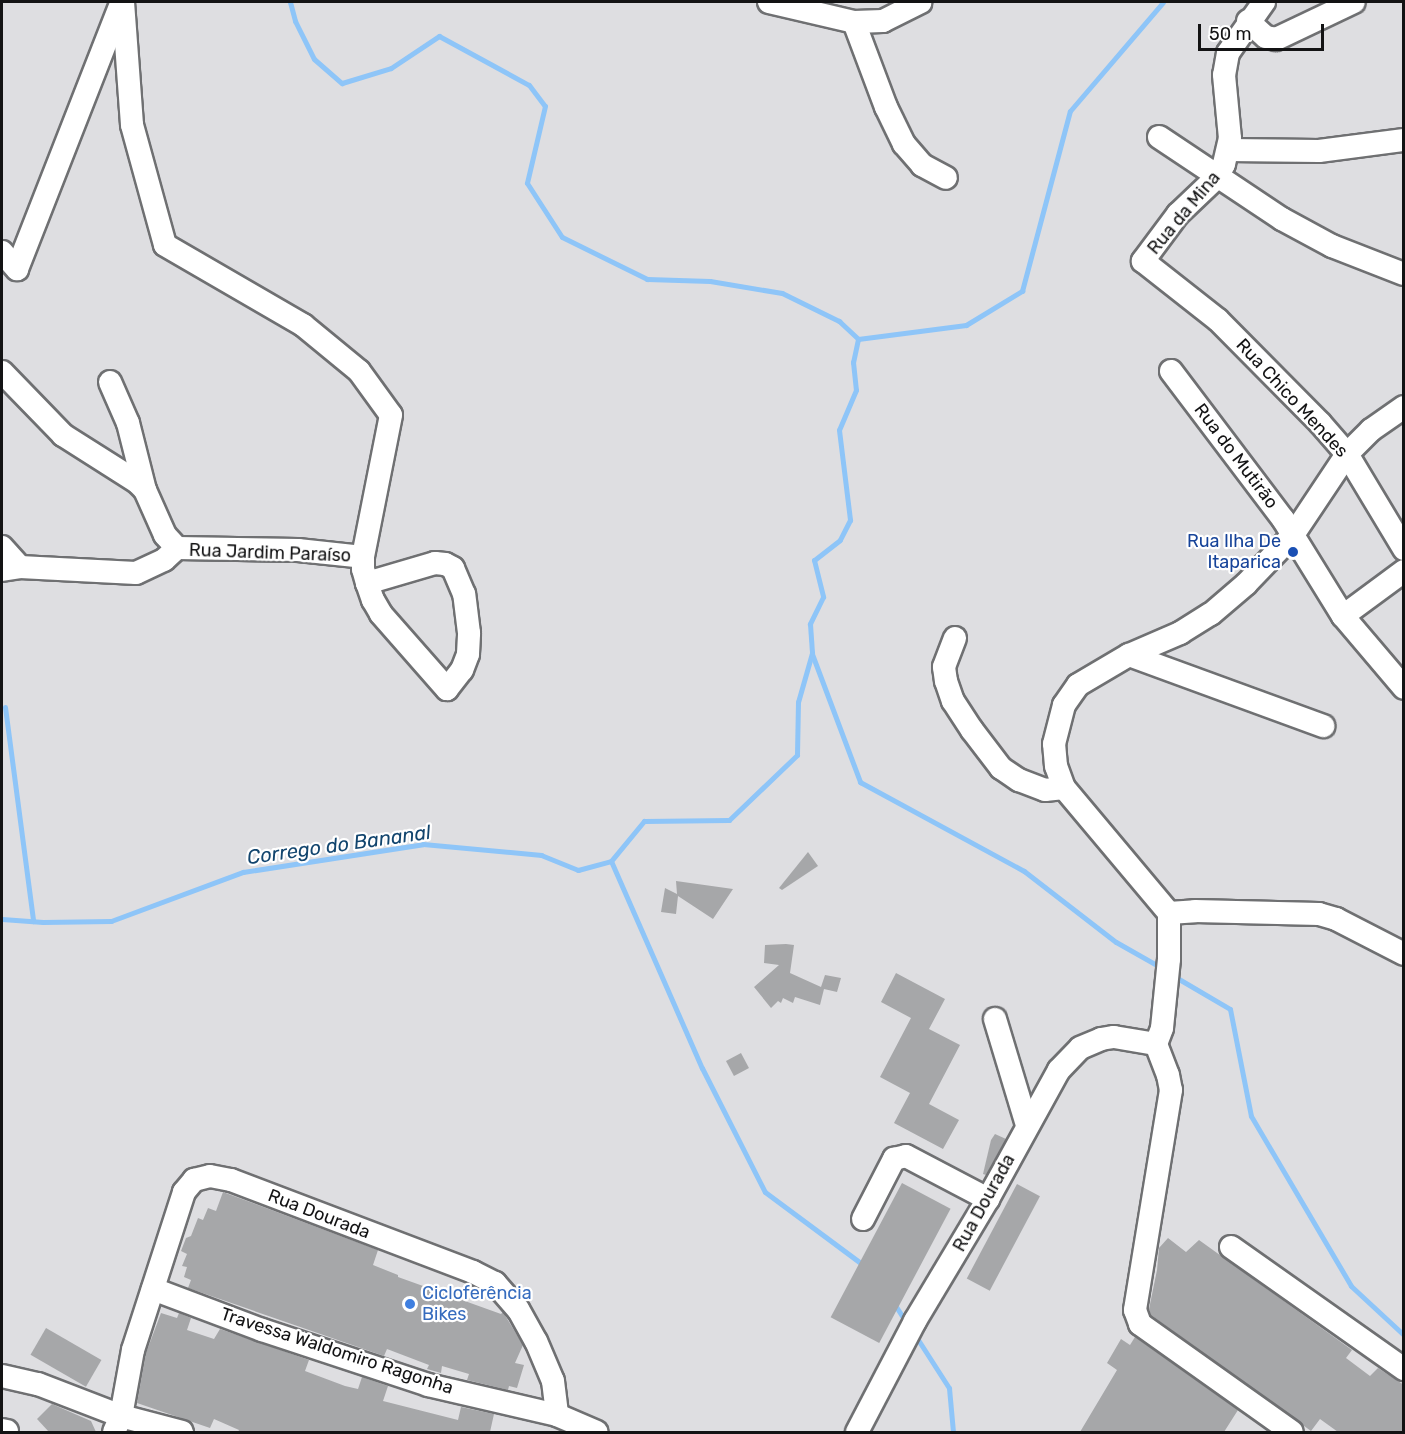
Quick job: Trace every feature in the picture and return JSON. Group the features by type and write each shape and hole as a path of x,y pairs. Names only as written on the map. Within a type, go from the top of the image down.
{"street":[{"path":"2,252 17,268 122,2"},
{"path":"122,2 132,125 165,245 303,325 359,371 391,415 363,557 367,583 381,614 447,689 462,670 468,654 469,633 464,594 453,568 435,563 367,583"},
{"path":"769,2 854,22 883,21 921,2"},
{"name":"Rua da Mina","path":"1211,315 1143,261 1178,214 1217,177 1229,150 1225,64 1232,46 1264,2"},
{"path":"1248,21 1266,37 1276,39 1354,2"},
{"path":"854,22 886,107 904,144 922,165 946,178"},
{"path":"1159,137 1217,177 1332,246 1404,274"},
{"name":"Rua da Mina","path":"1229,150 1328,151 1404,140"},
{"name":"Rua Chico Mendes","path":"1211,315 1347,454 1404,549"},
{"name":"Rua do Mutirão","path":"1172,371 1293,535 1343,616 1404,688"},
{"path":"2,372 63,435 137,482 145,490"},
{"path":"110,382 128,423 145,490 173,546"},
{"path":"1292,1432 1140,1324 1134,1310 1170,1100 1168,1075 1156,1044 1162,1028 1169,959 1169,913 1064,788 1056,766 1054,744 1064,705 1078,685 1129,655 1180,633 1210,614 1246,584 1293,535 1347,454 1371,430 1404,407"},
{"path":"101,461 134,445"},
{"name":"Rua Jardim Paraíso","path":"11,568 136,573 164,560 173,546 298,550 363,557"},
{"path":"2,547 11,568"},
{"path":"1343,616 1404,570"},
{"path":"955,638 944,667 946,681 953,701 972,730 1001,768 1019,780 1045,790 1064,788"},
{"path":"1129,655 1323,726"},
{"path":"1169,913 1195,911 1319,914 1336,919 1404,954"},
{"path":"995,1019 1027,1125"},
{"name":"Rua Dourada","path":"857,1432 915,1321 988,1199 1059,1070 1080,1048 1092,1041 1114,1037 1156,1044"},
{"path":"863,1219 894,1159 906,1156 988,1199"},
{"name":"Rua Dourada","path":"117,1424 134,1350 184,1192 194,1180 202,1177 231,1180 473,1272 495,1283 518,1310 536,1341 553,1381 557,1415"},
{"path":"1231,1247 1404,1369"},
{"name":"Travessa Waldomiro Ragonha","path":"153,1289 262,1330 418,1382 557,1415"},
{"path":"2,1376 38,1384 117,1424 182,1432"},
{"path":"557,1415 597,1432"}],"building":[{"path":"808,852 818,866 782,890 779,888"},
{"path":"676,881 733,889 713,919 678,896 676,914 661,912 665,888 677,894"},
{"path":"765,945 794,945 790,973 821,987 825,975 841,978 837,992 824,989 820,1005 795,997 793,1003 783,998 781,1003 778,1001 771,1008 754,987 779,965 764,963"},
{"path":"896,973 945,999 929,1029 960,1045 929,1104 959,1120 943,1149 894,1123 910,1093 880,1077 911,1018 881,1002"},
{"path":"741,1053 749,1068 734,1076 726,1061"},
{"path":"995,1134 1006,1139 986,1175 983,1174 991,1140"},
{"path":"902,1183 951,1209 879,1343 831,1317"},
{"path":"1017,1184 1040,1196 990,1291 967,1278"},
{"path":"223,1192 378,1250 373,1265 398,1275 398,1277 501,1314 503,1312 523,1345 515,1363 524,1365 517,1388 509,1386 508,1390 467,1380 469,1374 442,1366 441,1373 427,1369 429,1365 387,1349 384,1356 188,1288 191,1280 184,1277 187,1267 182,1266 187,1254 181,1251 186,1238 191,1236 198,1218 203,1220 208,1208 216,1211"},
{"path":"1168,1238 1186,1252 1199,1240 1352,1350 1346,1358 1370,1376 1378,1368 1404,1385 1404,1432 1338,1432 1320,1419 1311,1431 1151,1315 1149,1309 1159,1248"},
{"path":"161,1313 177,1318 179,1313 191,1318 187,1330 214,1339 220,1329 309,1360 305,1371 345,1386 358,1389 362,1377 388,1386 383,1401 458,1420 461,1407 494,1414 490,1432 238,1432 239,1430 214,1419 210,1428 137,1403 146,1353"},
{"path":"46,1328 101,1360 86,1387 30,1355"},
{"path":"1135,1337 1238,1410 1224,1432 1080,1432 1117,1370 1107,1363 1121,1339 1130,1345"},
{"path":"52,1404 91,1421 96,1432 49,1432 37,1419"}],"waterway":[{"path":"290,2 295,21 314,59 342,83 391,68 439,36 529,85 545,106 527,183 562,237 647,279 710,281 782,293 839,321 858,339 853,362 856,390 839,430 850,520 840,540 814,560 823,597 810,624 812,653 798,702 797,755 729,820 644,821 611,861"},
{"path":"858,339 966,325 1022,291 1070,111 1163,2"},
{"path":"812,654 860,782 1024,871 1116,942 1162,968"},
{"path":"5,707 33,921"},
{"name":"Corrego do Bananal","path":"2,919 43,922 111,921 243,872 423,844 541,855 578,870 611,861"},
{"path":"611,861 702,1068 765,1192 866,1267"},
{"path":"1172,975 1230,1009 1251,1116 1351,1286 1404,1335"},
{"path":"895,1305 906,1322"},
{"path":"915,1335 949,1388 953,1432"}],"place":[{"name":"Rua Ilha De Itaparica","path":"1293,552"},
{"name":"Cicloferência Bikes","path":"410,1304"}]}
